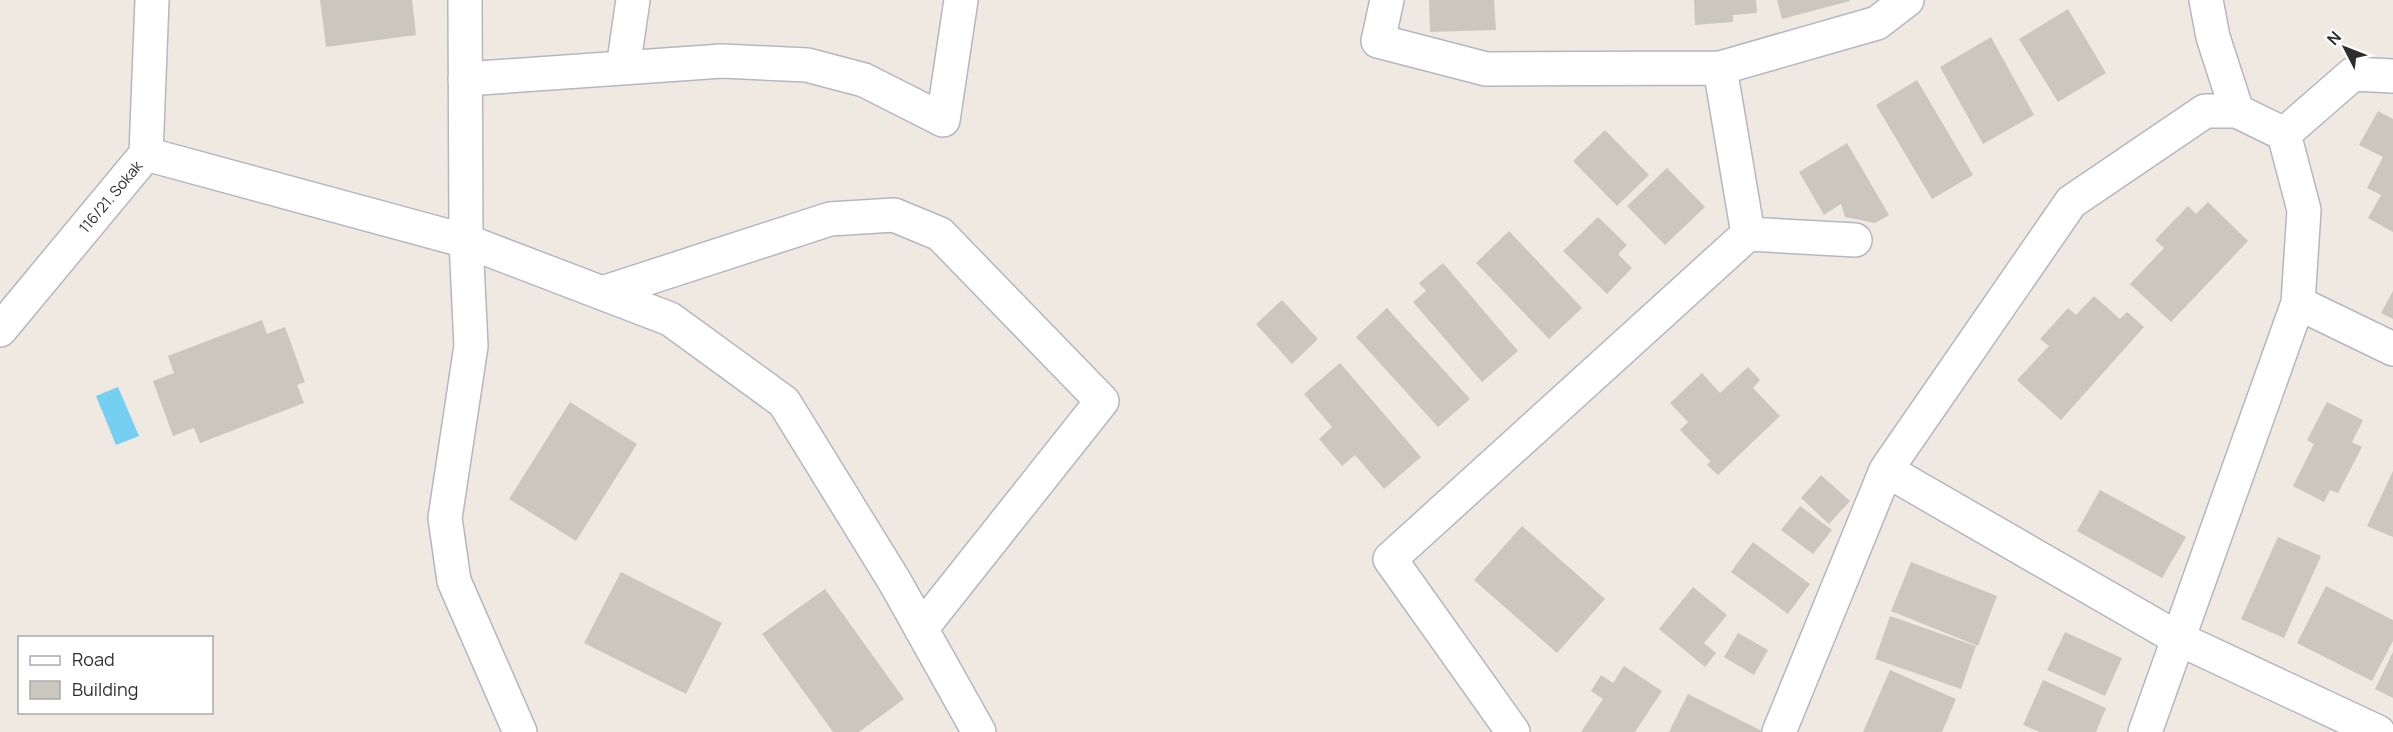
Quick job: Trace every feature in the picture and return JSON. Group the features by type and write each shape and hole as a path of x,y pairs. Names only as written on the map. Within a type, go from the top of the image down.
{"street":[{"name":"116/21. Sokak","path":"0,330 146,154 152,0"},
{"path":"465,0 466,241 471,346 445,519 454,581 520,732"},
{"path":"623,68 633,0"},
{"path":"465,79 722,61 807,65 864,80 943,120 961,0"},
{"path":"1387,0 1378,41 1486,69 1720,68 1876,23 1907,0"},
{"path":"2206,0 2213,37 2237,111"},
{"path":"1720,68 1748,234"},
{"path":"2284,134 2353,74 2393,76"},
{"path":"1779,732 1886,470 2071,202 2205,111 2237,111 2284,134 2304,210 2298,303 2145,732"},
{"path":"146,154 466,241 670,319 784,402 895,582 979,732"},
{"path":"602,293 830,219 894,215 940,234 1102,401 921,629"},
{"path":"1513,732 1390,559 1748,234 1855,240"},
{"path":"2298,303 2393,349"},
{"path":"1886,470 2179,639 2378,732"}],"water":[{"path":"118,387 139,436 116,445 96,396"}],"building":[{"path":"320,0 412,0 416,35 326,47"},
{"path":"1429,0 1494,0 1496,30 1430,32"},
{"path":"1694,0 1756,0 1757,13 1733,15 1733,22 1695,25"},
{"path":"1777,0 1850,0 1850,1 1782,19"},
{"path":"2068,9 2106,73 2058,102 2019,39"},
{"path":"1991,37 2034,115 1983,144 1940,67"},
{"path":"1917,80 1973,175 1932,199 1876,105"},
{"path":"2378,111 2393,119 2393,232 2368,218 2381,195 2367,188 2383,157 2359,145"},
{"path":"1605,130 1649,175 1617,206 1573,161"},
{"path":"1847,143 1889,215 1875,223 1845,217 1841,204 1824,215 1799,172"},
{"path":"1667,168 1705,207 1665,245 1627,206"},
{"path":"2208,202 2248,241 2171,322 2130,284 2164,248 2155,240 2188,206 2196,214"},
{"path":"1598,217 1627,245 1618,254 1632,268 1607,294 1563,251"},
{"path":"1509,231 1582,308 1549,339 1476,263"},
{"path":"1443,263 1518,351 1482,382 1413,302 1426,291 1419,283"},
{"path":"2393,291 2393,319 2381,313"},
{"path":"2094,296 2120,319 2127,312 2144,327 2061,420 2017,380 2049,346 2040,339 2068,308 2076,315"},
{"path":"1282,300 1318,339 1292,364 1256,324"},
{"path":"1387,308 1470,399 1438,427 1356,337"},
{"path":"262,320 267,334 285,327 305,382 297,385 304,403 200,443 194,428 173,436 153,381 174,373 168,356"},
{"path":"1340,363 1421,457 1384,489 1355,455 1342,466 1319,439 1332,427 1304,394"},
{"path":"1748,367 1760,380 1753,388 1780,416 1718,475 1707,465 1710,461 1680,430 1688,422 1670,403 1702,373 1720,393"},
{"path":"570,402 637,444 576,541 509,499"},
{"path":"2327,402 2363,420 2352,442 2362,447 2338,493 2330,490 2324,502 2293,486 2314,444 2307,440"},
{"path":"2393,471 2393,537 2367,526"},
{"path":"1821,475 1850,501 1829,524 1801,498"},
{"path":"2100,490 2186,537 2162,578 2077,531"},
{"path":"1800,506 1832,530 1813,554 1781,530"},
{"path":"1522,526 1605,599 1557,653 1474,580"},
{"path":"2278,537 2321,556 2284,638 2241,619"},
{"path":"1753,542 1810,584 1788,614 1731,572"},
{"path":"1911,562 1997,596 1978,646 1891,611"},
{"path":"621,572 722,623 686,694 584,643"},
{"path":"2326,586 2393,620 2393,641 2372,681 2297,643"},
{"path":"1693,587 1727,615 1704,643 1716,653 1705,667 1659,629"},
{"path":"825,589 904,699 859,732 833,732 762,634"},
{"path":"1890,616 1976,646 1961,689 1875,659"},
{"path":"2065,632 2122,658 2105,696 2047,670"},
{"path":"1738,633 1768,650 1754,675 1724,657"},
{"path":"2393,652 2393,698 2375,689"},
{"path":"1624,666 1662,691 1635,732 1581,732 1603,699 1591,691 1601,675 1613,683"},
{"path":"1890,670 1956,699 1942,732 1863,732"},
{"path":"2043,680 2106,708 2096,732 2040,732 2023,725"},
{"path":"1688,694 1764,732 1669,732"}]}
